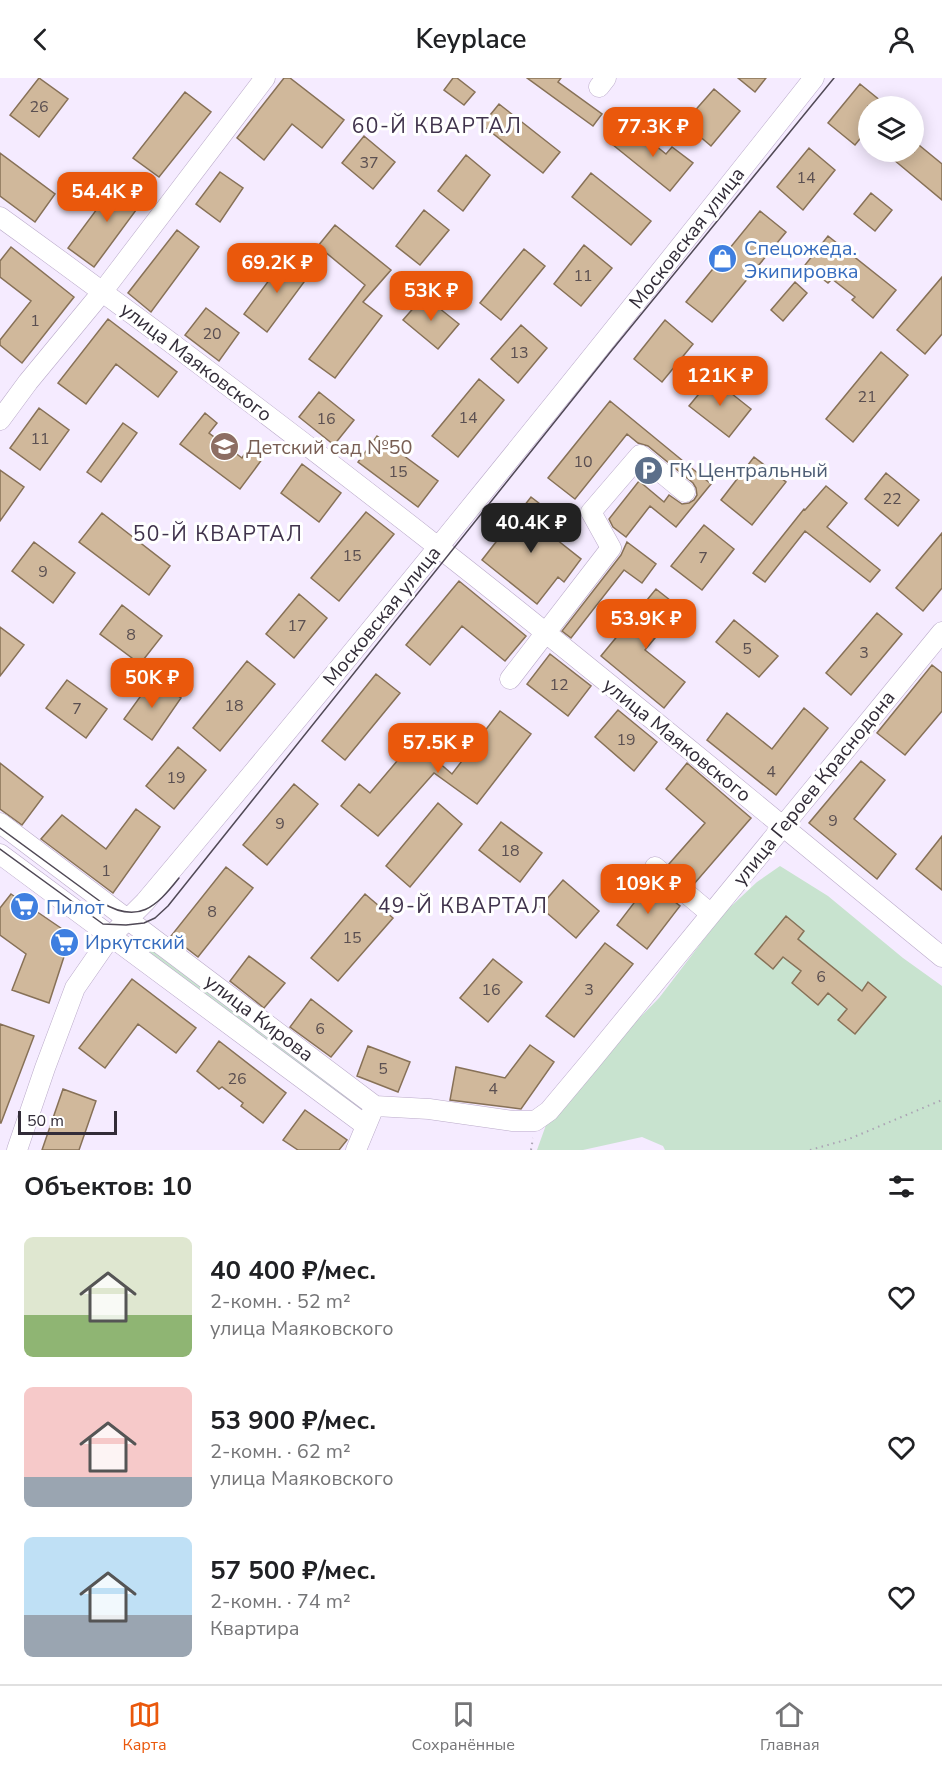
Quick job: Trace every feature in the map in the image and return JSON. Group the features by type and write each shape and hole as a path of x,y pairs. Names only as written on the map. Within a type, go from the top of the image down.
{"street":[{"path":"0,420 28,382 103,291 265,78"},
{"name":"Московская улица","path":"17,1150 75,988 111,936 146,902 438,547 607,340 814,78"},
{"name":"улица Маяковского","path":"0,217 103,291 438,547 942,957"},
{"path":"510,679 611,548 591,512 640,455 685,492"},
{"name":"улица Героев Краснодона","path":"375,1106 429,1109 513,1121 535,1121 549,1112 942,632"},
{"name":"улица Кирова","path":"0,823 375,1106"},
{"name":"улица Кирова","path":"0,854 365,1125"},
{"path":"655,867 711,914"},
{"path":"356,1150 375,1106"}],"path":[{"path":"810,1150 849,1139 942,1100"}],"green space":[{"path":"780,866 828,896 903,958 942,986 942,1150 665,1150 663,1146 642,1137 583,1150 537,1150 546,1125 619,1039 659,998 724,913 757,882"},
{"path":"151,944 367,1107 359,1116 143,953"}],"building":[{"path":"39,78 68,99 39,137 10,115"},
{"path":"284,78 290,78 344,120 322,148 292,124 264,160 237,138"},
{"path":"453,78 457,78 475,92 464,105 444,90"},
{"path":"527,78 561,78 558,82 602,114 593,126"},
{"path":"738,78 766,78 755,92"},
{"path":"860,84 875,96 858,96 858,141 855,145 828,123"},
{"path":"714,89 740,111 711,146 684,123"},
{"path":"185,92 211,112 159,177 133,158"},
{"path":"499,104 560,152 543,173 482,125"},
{"path":"630,125 666,154 672,147 693,163 670,191 613,145"},
{"path":"364,136 395,162 373,189 342,163"},
{"path":"809,148 835,170 803,210 777,187"},
{"path":"924,149 942,164 942,200 896,162 924,162"},
{"path":"0,153 55,194 35,222 0,196"},
{"path":"466,155 490,175 463,211 438,191"},
{"path":"220,172 243,188 220,222 196,204"},
{"path":"591,173 651,221 631,245 572,197"},
{"path":"120,178 145,198 94,267 68,248"},
{"path":"871,193 892,210 875,231 854,214"},
{"path":"424,210 449,230 420,265 396,246"},
{"path":"760,211 786,232 712,322 686,302"},
{"path":"335,225 391,270 363,302 382,316 335,378 309,359 365,285 318,246"},
{"path":"177,230 199,247 151,312 128,293"},
{"path":"828,236 896,290 873,318 852,300 855,297 832,279 828,283 805,265"},
{"path":"584,245 612,268 581,306 554,284"},
{"path":"11,247 74,297 22,363 0,345 0,340 31,301 0,277 0,261"},
{"path":"524,249 545,266 501,320 480,303"},
{"path":"287,256 310,274 267,332 244,314"},
{"path":"942,277 942,334 925,354 897,330"},
{"path":"795,282 807,293 783,321 771,310"},
{"path":"424,296 459,324 438,349 403,320"},
{"path":"206,308 239,333 219,361 185,335"},
{"path":"108,319 177,372 158,397 116,364 86,404 58,383"},
{"path":"665,320 693,344 662,382 634,359"},
{"path":"521,325 547,348 518,383 491,359"},
{"path":"881,352 908,375 853,442 826,419"},
{"path":"712,378 751,409 729,437 689,406"},
{"path":"479,379 504,400 458,457 432,436"},
{"path":"319,392 354,420 334,445 299,417"},
{"path":"610,401 711,484 676,527 650,506 626,537 613,527 609,519 639,481 664,502 669,495 682,504 689,503 697,495 693,483 648,446 638,443 627,434 575,499 548,478"},
{"path":"39,408 69,430 40,470 10,448"},
{"path":"205,413 217,423 209,433 242,458 249,447 263,458 240,489 180,444"},
{"path":"123,423 137,433 101,482 87,472"},
{"path":"377,436 438,481 418,507 358,462"},
{"path":"754,457 786,482 752,525 721,500"},
{"path":"302,464 341,493 319,522 281,493"},
{"path":"0,470 24,487 0,521"},
{"path":"886,473 919,500 898,526 865,499"},
{"path":"826,486 847,503 827,527 880,570 870,582 805,531 765,582 753,573 804,509"},
{"path":"531,497 553,514 542,528 581,559 564,582 558,577 537,604 482,560"},
{"path":"366,512 394,534 339,601 311,578"},
{"path":"102,513 170,566 149,595 79,542"},
{"path":"704,525 734,549 702,590 671,566"},
{"path":"942,533 942,588 923,611 896,588"},
{"path":"34,542 75,573 53,603 12,571"},
{"path":"627,542 656,564 642,583 624,570 571,638 562,631 621,555"},
{"path":"459,581 526,636 505,661 462,626 430,665 406,645"},
{"path":"656,589 680,608 645,650 685,682 664,708 601,656"},
{"path":"299,594 327,618 294,658 266,634"},
{"path":"122,605 162,636 140,664 100,634"},
{"path":"877,613 902,634 851,695 826,673"},
{"path":"734,620 778,656 759,677 716,642"},
{"path":"0,627 24,645 0,676"},
{"path":"550,654 591,686 568,716 527,684"},
{"path":"247,661 275,684 220,751 193,728"},
{"path":"932,665 942,673 942,711 905,755 877,733"},
{"path":"376,674 400,693 345,760 322,741"},
{"path":"153,679 181,698 152,740 124,719"},
{"path":"67,680 107,709 86,738 46,708"},
{"path":"804,708 828,728 776,795 707,740 727,713 772,749"},
{"path":"618,710 657,742 634,771 595,737"},
{"path":"500,711 531,734 477,804 434,773 378,836 341,806 359,784 370,793 414,741 452,774"},
{"path":"178,747 206,770 174,809 146,786"},
{"path":"861,761 885,780 854,819 896,854 877,879 809,823"},
{"path":"0,763 43,797 22,825 0,809"},
{"path":"687,763 751,818 694,884 669,864 705,823 666,789"},
{"path":"294,784 318,804 267,865 243,845"},
{"path":"438,803 462,824 410,887 386,866"},
{"path":"136,809 160,827 113,893 41,839 62,815 106,849"},
{"path":"501,822 542,853 520,882 479,850"},
{"path":"942,836 942,890 916,869"},
{"path":"226,867 253,888 198,957 171,936"},
{"path":"563,880 599,911 576,938 540,907"},
{"path":"650,882 680,906 647,949 617,925"},
{"path":"11,894 71,935 49,1003 12,990 26,954 0,935 0,908"},
{"path":"365,894 393,918 338,981 311,958"},
{"path":"786,916 804,931 798,939 862,991 868,982 886,997 855,1034 838,1020 847,1009 828,993 818,1005 792,983 801,971 783,957 773,969 755,954"},
{"path":"605,943 633,964 574,1037 546,1016"},
{"path":"249,956 285,983 264,1008 230,981"},
{"path":"493,959 522,982 488,1022 460,998"},
{"path":"132,979 196,1028 176,1053 138,1024 105,1068 79,1048"},
{"path":"311,999 352,1031 331,1057 290,1027"},
{"path":"0,1024 34,1036 1,1123 0,1123"},
{"path":"219,1041 286,1093 263,1123 241,1106 243,1103 222,1087 219,1089 197,1071"},
{"path":"530,1045 554,1062 521,1109 450,1100 456,1067 505,1078"},
{"path":"368,1046 410,1062 398,1092 357,1076"},
{"path":"63,1089 96,1101 79,1150 42,1150"},
{"path":"305,1110 347,1140 339,1150 298,1150 283,1140"}],"tram line":[{"path":"0,849 103,924 144,923 155,918 168,906 612,350 834,78"},
{"path":"0,828 101,902 114,909 126,912 145,910 162,897 179,878"}],"place":[{"name":"Спецожеда. Экипировка","path":"723,259"},
{"name":"Детский сад №50","path":"225,447"},
{"name":"ГК Центральный","path":"648,470"},
{"name":"Пилот","path":"25,907"},
{"name":"Иркутский","path":"64,942"}],"district":[{"name":"60-Й КВАРТАЛ","path":"437,126"},
{"name":"50-Й КВАРТАЛ","path":"218,534"},
{"name":"49-Й КВАРТАЛ","path":"463,906"}]}
